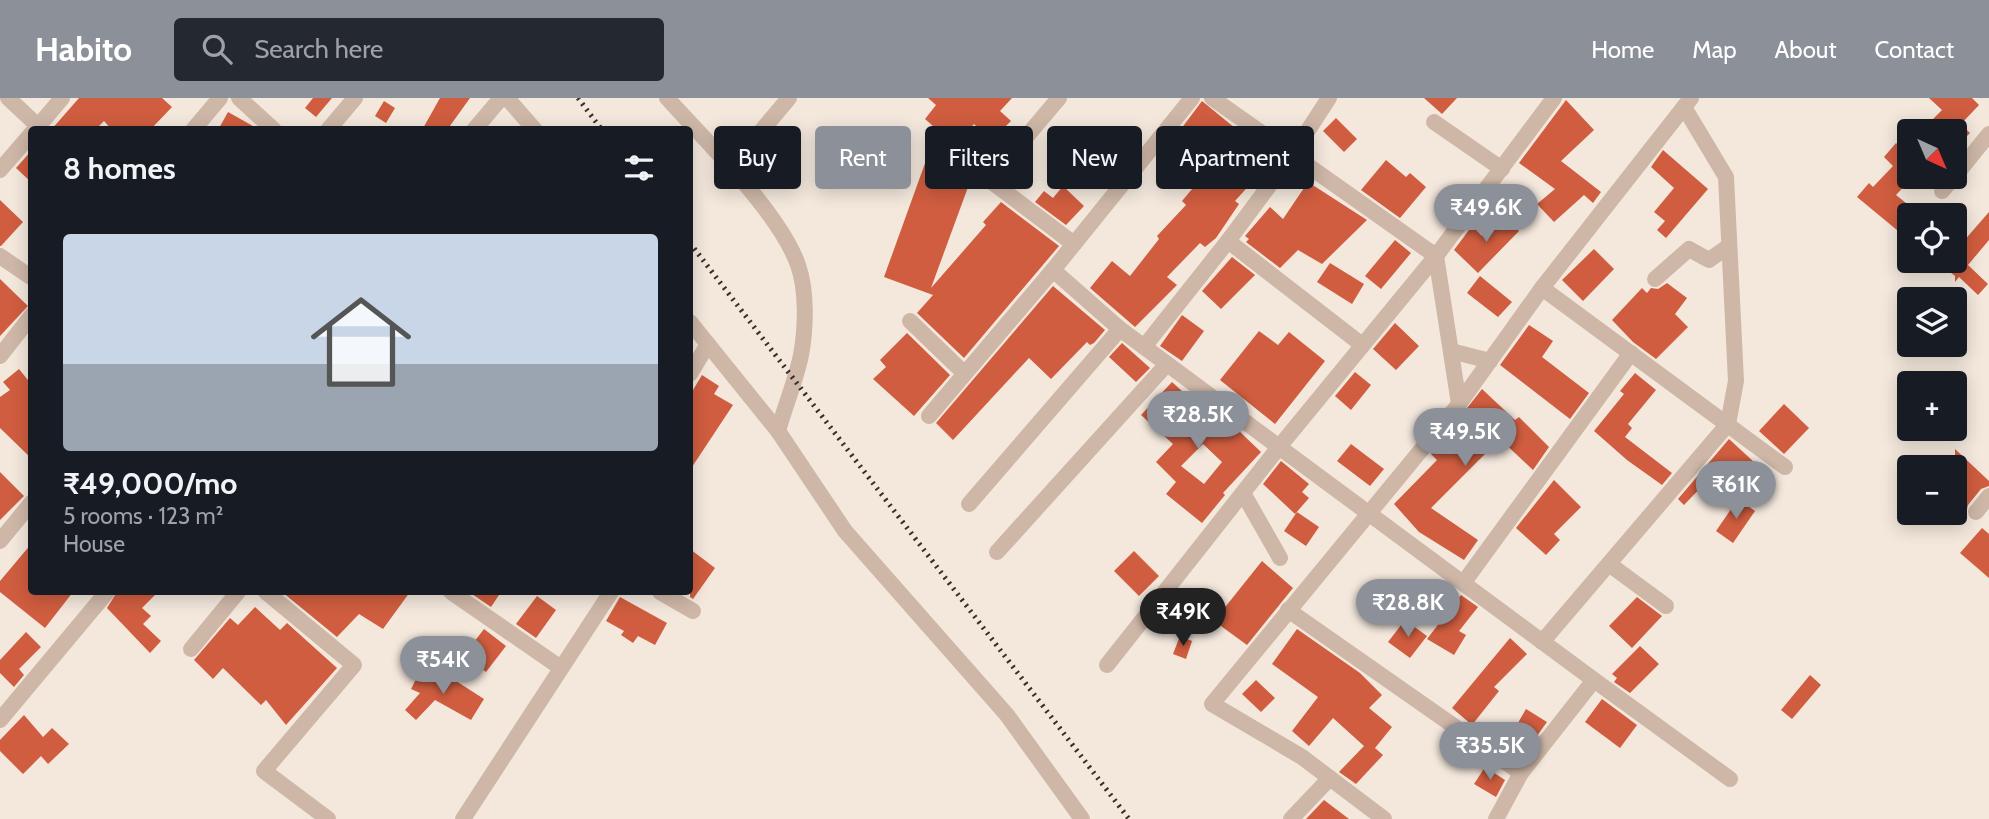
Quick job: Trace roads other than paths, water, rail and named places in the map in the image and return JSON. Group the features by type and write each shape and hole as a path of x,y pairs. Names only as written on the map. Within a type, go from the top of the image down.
{"street":[{"path":"8,98 32,126"},
{"path":"38,126 62,98"},
{"path":"196,126 220,98"},
{"path":"239,98 270,126"},
{"path":"331,126 355,98"},
{"path":"477,126 500,98"},
{"path":"507,98 532,126"},
{"path":"667,98 692,126"},
{"path":"765,126 789,98"},
{"path":"929,415 1053,270 1192,98"},
{"path":"1212,98 1251,126"},
{"path":"1311,126 1329,98"},
{"path":"1107,665 1361,344 1436,256 1554,98"},
{"path":"1033,126 1055,99"},
{"path":"1384,819 1302,757 1212,704 1367,512 1459,404 1542,288 1687,102 1726,177 1736,381 1728,424 1542,642"},
{"path":"1434,122 1502,169"},
{"path":"693,127 714,150"},
{"path":"1967,160 1989,134"},
{"path":"0,170 28,137"},
{"path":"1314,170 1436,256 1459,404"},
{"path":"746,189 786,240 799,266 803,298 801,354 778,431"},
{"path":"1002,189 1074,244"},
{"path":"1144,347 1267,189"},
{"path":"1228,241 1361,344"},
{"path":"1655,279 1689,249 1709,260 1730,246"},
{"path":"0,256 28,275"},
{"path":"1053,270 1144,347 1730,779"},
{"path":"1542,288 1785,467"},
{"path":"0,356 28,320"},
{"path":"910,321 964,373"},
{"path":"693,326 778,431 845,531 1007,715 1082,819"},
{"path":"969,504 1120,328"},
{"path":"693,369 708,344"},
{"path":"1451,351 1490,361"},
{"path":"1464,582 1631,353"},
{"path":"997,552 1167,364"},
{"path":"1243,493 1280,558"},
{"path":"1976,512 1989,496"},
{"path":"0,541 28,507"},
{"path":"1609,564 1666,606"},
{"path":"0,720 104,595"},
{"path":"191,649 236,595"},
{"path":"270,595 354,665 264,771 328,819"},
{"path":"455,595 561,668"},
{"path":"463,819 609,595"},
{"path":"665,595 693,611"},
{"path":"1288,610 1521,774"},
{"path":"1496,819 1521,774 1594,680"},
{"path":"1291,819 1330,778"}],"railway":[{"path":"578,98 599,126"},
{"path":"693,247 1129,819"}]}
